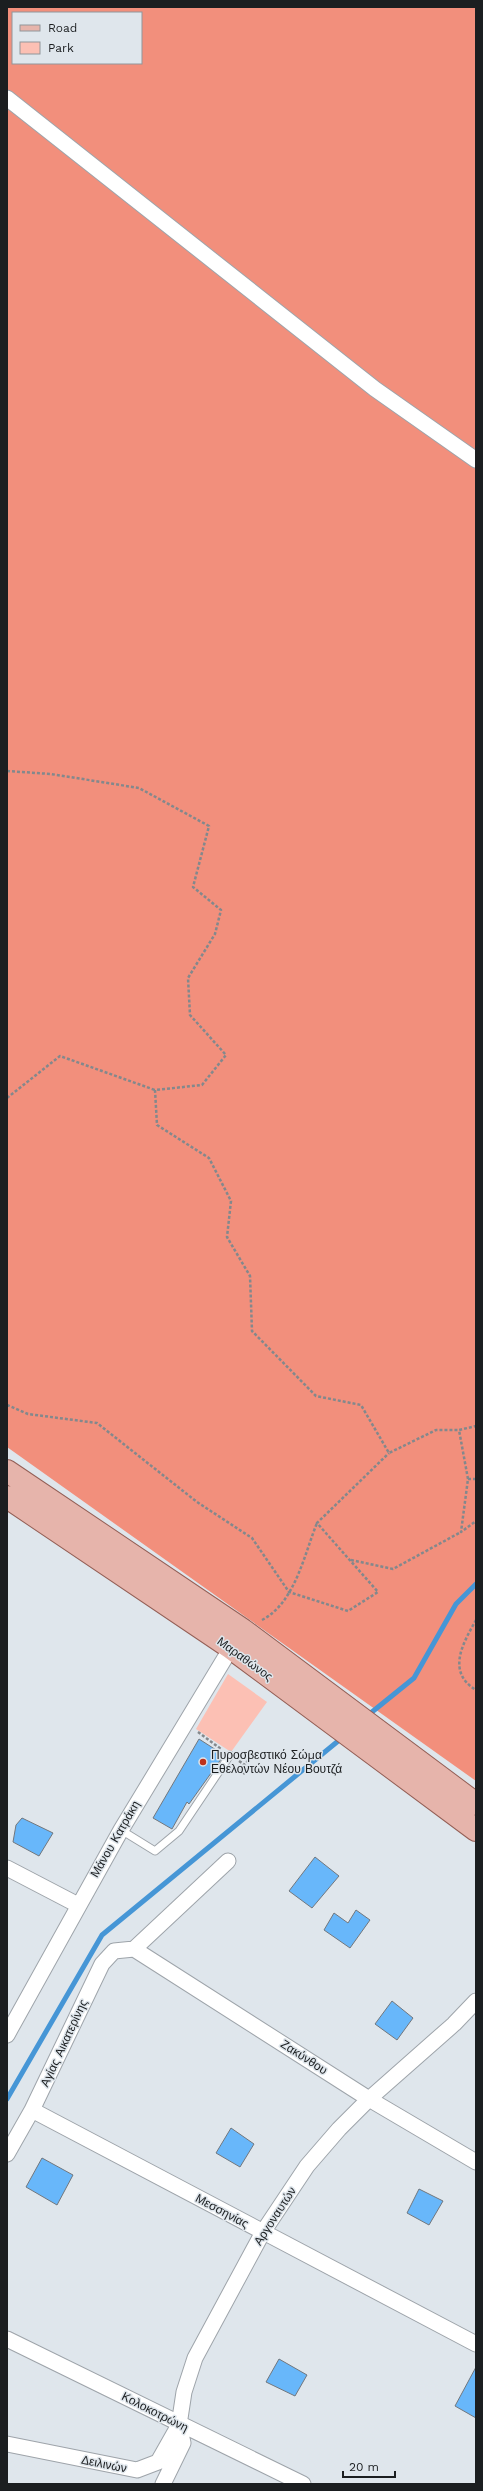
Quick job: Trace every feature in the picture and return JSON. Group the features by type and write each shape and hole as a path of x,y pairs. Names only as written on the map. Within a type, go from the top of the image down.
{"main road":[{"name":"Μαραθώνος","path":"7,1471 243,1630 476,1804"},
{"name":"Μαραθώνος","path":"7,1498 231,1648 476,1830"}],"street":[{"path":"7,98 375,389 476,460"},
{"name":"Μάνου Κατράκη","path":"7,2035 121,1830 184,1723 231,1648"},
{"path":"134,1949 228,1861"},
{"path":"7,1868 78,1905"},
{"name":"Ζακύνθου","path":"134,1949 369,2099 476,2162"},
{"name":"Αγίας Αικατερίνης","path":"7,2154 32,2110 102,1964 114,1952 134,1949"},
{"name":"Αργοναυτών","path":"163,2484 183,2443 179,2424 184,2392 195,2358 263,2232 307,2166 369,2099 454,2024 476,2001"},
{"name":"Μεσσηνίας","path":"32,2110 476,2344"},
{"name":"Κολοκοτρώνη","path":"7,2339 63,2364 179,2424 303,2484"},
{"name":"Δειλινών","path":"7,2444 137,2470 158,2462 179,2424"}],"lane":[{"path":"121,1830 155,1851 179,1831 230,1755"}],"path":[{"path":"7,771 50,774 139,788 209,826 193,887 221,910 215,934 188,978 190,1015 226,1055 202,1085 155,1090 60,1056 7,1098"},
{"path":"155,1090 157,1125 209,1158 231,1201 227,1237 250,1276 252,1331 316,1396 361,1405 389,1453"},
{"path":"7,1405 28,1414 97,1423 197,1502 252,1538 290,1592 348,1611 378,1592 317,1524"},
{"path":"243,1630 273,1614 290,1592 317,1524 389,1453 436,1430 459,1430 476,1426"},
{"path":"459,1430 468,1479 461,1532"},
{"path":"468,1479 476,1479"},
{"path":"350,1560 393,1569 461,1532 476,1521"},
{"path":"476,1620 461,1647 459,1668 466,1684 476,1690"},
{"path":"184,1723 245,1765"},
{"path":"245,1774 241,1771 249,1759"}],"green space":[{"path":"228,1674 267,1702 231,1752 196,1729"}],"shaded area":[{"path":"7,7 476,7 476,1781 7,1447"}],"building":[{"path":"199,1739 224,1755 189,1804 187,1802 172,1829 153,1818"},
{"path":"22,1818 53,1833 39,1856 13,1842 16,1825"},
{"path":"315,1857 339,1876 312,1908 289,1891"},
{"path":"356,1910 370,1920 350,1948 324,1930 334,1913 348,1923"},
{"path":"392,2001 413,2018 397,2040 375,2024"},
{"path":"231,2128 254,2144 240,2167 216,2153"},
{"path":"42,2158 73,2175 57,2205 26,2187"},
{"path":"419,2189 443,2201 429,2225 407,2213"},
{"path":"279,2359 307,2375 295,2396 266,2382"},
{"path":"476,2367 476,2418 455,2406"}],"waterway":[{"path":"367,1716 414,1678 456,1604 476,1584"},
{"path":"7,2099 102,1935 343,1737"}],"place":[{"name":"Πυροσβεστικό Σώμα Εθελοντών Νέου Βουτζά","path":"203,1762"}]}
